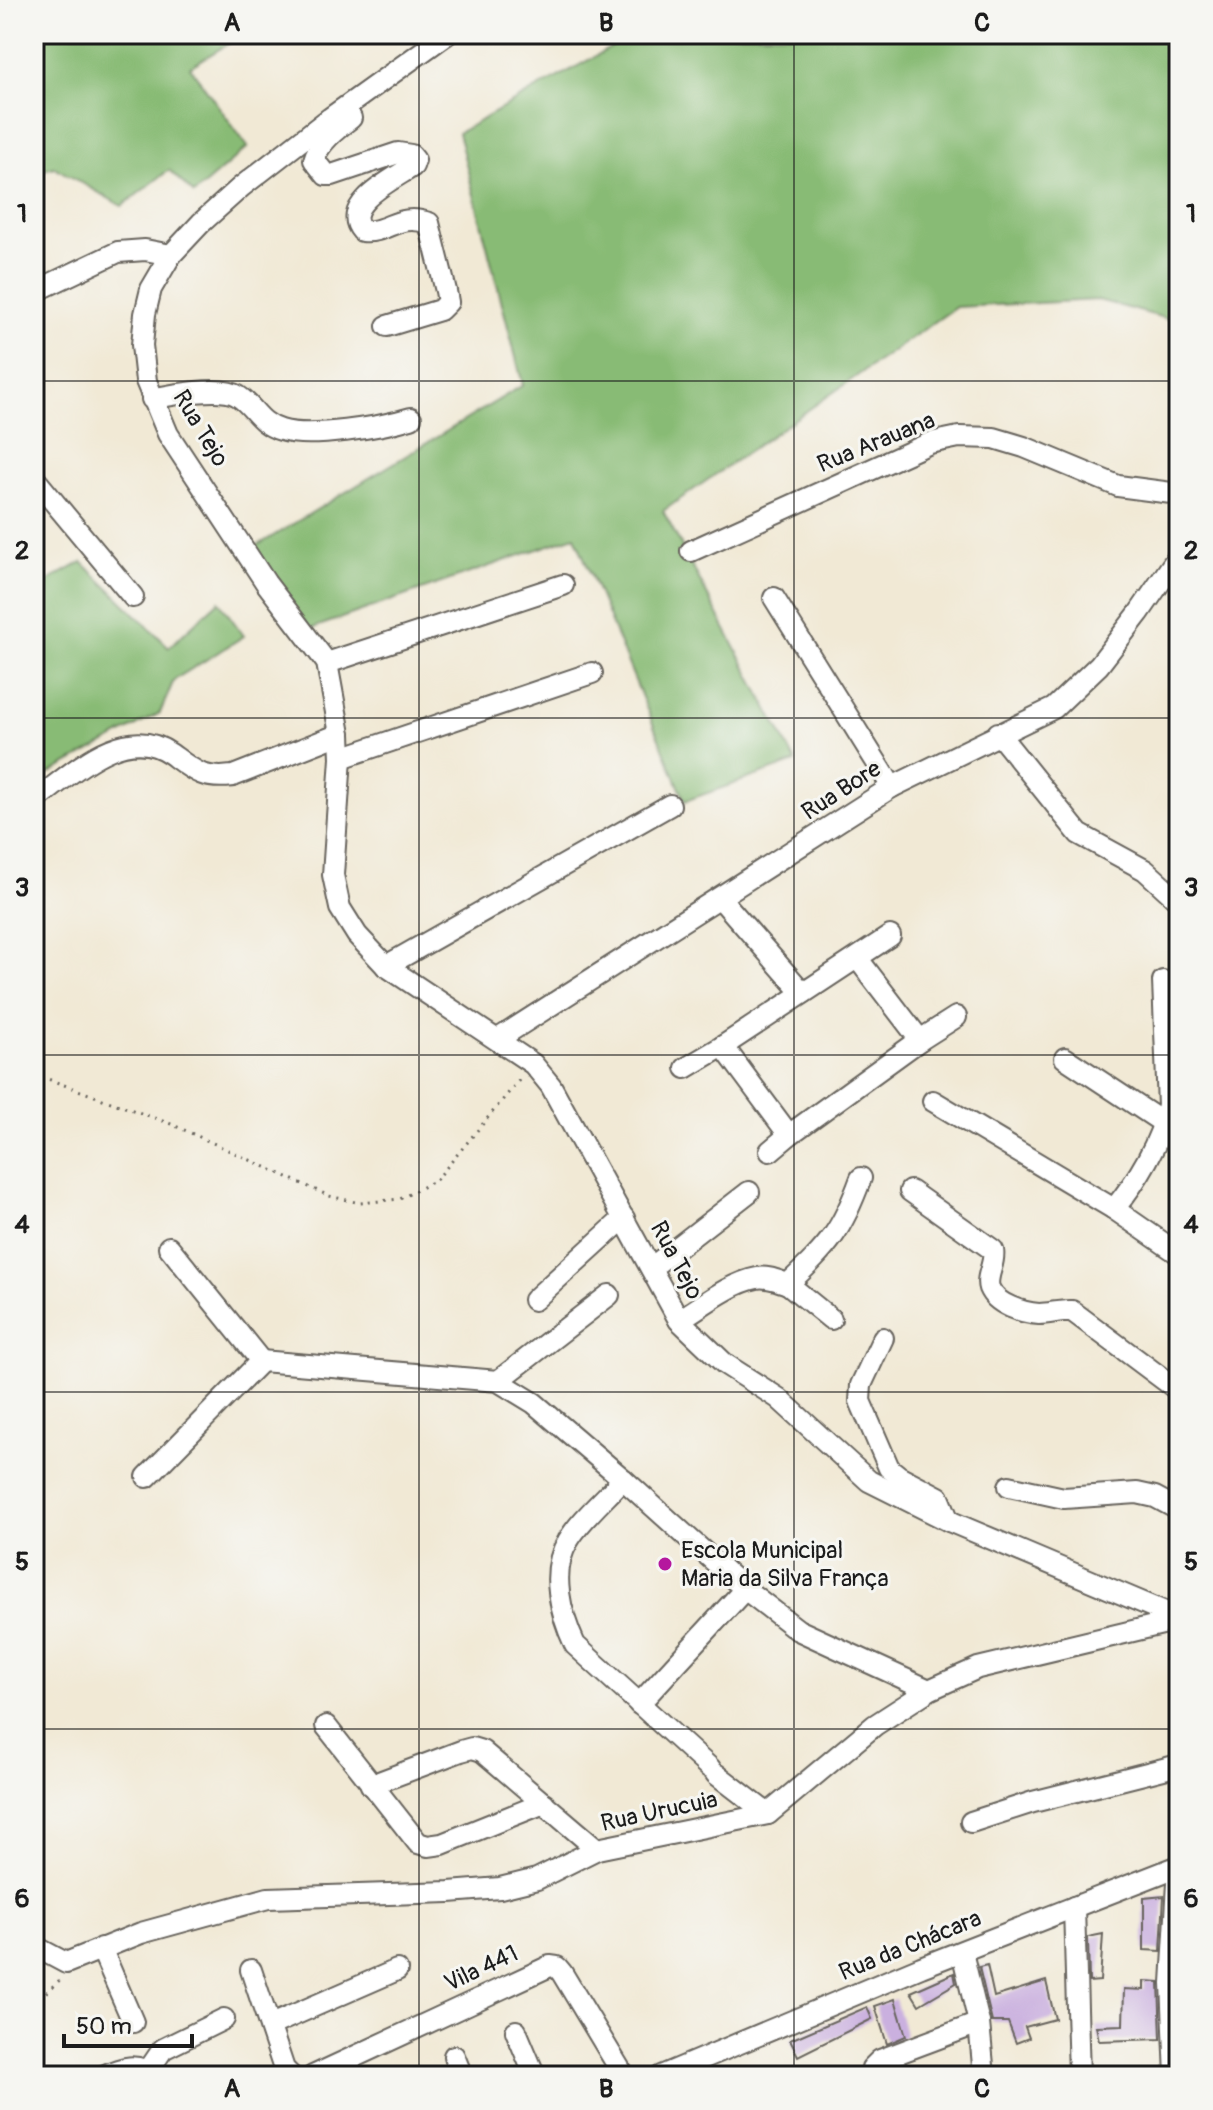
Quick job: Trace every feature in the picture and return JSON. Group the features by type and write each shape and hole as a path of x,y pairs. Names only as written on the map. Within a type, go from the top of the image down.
{"street":[{"name":"Rua Tejo","path":"447,34 241,187 201,223 171,255 151,289 145,314 142,345 146,381 168,434 266,583 327,663 340,734 333,875 340,908 357,935 386,966 533,1064 551,1086 679,1320 725,1364 778,1398 869,1481 949,1521 1179,1619"},
{"path":"382,80 383,88 335,131 315,154 314,160 326,175 398,153 411,155 415,160 413,166 366,198 356,210 355,221 362,231 372,232 401,220 429,223 448,302 440,310 387,326"},
{"path":"34,292 118,252 145,250 171,255"},
{"path":"152,399 210,392 231,393 239,396 263,422 283,431 307,433 391,424 411,418"},
{"name":"Rua Arauana","path":"691,551 930,443 959,437 994,438 1024,447 1118,486 1179,494"},
{"path":"34,478 133,597"},
{"name":"Rua Bore","path":"498,1039 892,787 1054,708 1099,665 1179,555"},
{"path":"327,663 563,585"},
{"path":"774,598 892,787"},
{"path":"341,758 592,673"},
{"path":"998,733 1079,834 1145,870 1179,901"},
{"path":"34,801 106,751 126,744 142,743 165,749 200,774 215,779 233,776 340,734"},
{"path":"386,966 670,805"},
{"path":"721,899 803,993"},
{"path":"686,1068 890,936"},
{"path":"858,959 920,1040"},
{"path":"1114,1209 1129,1191 1165,1124 1168,1106 1163,981"},
{"path":"770,1151 956,1017"},
{"path":"723,1046 789,1135"},
{"path":"1065,1058 1165,1124"},
{"path":"933,1101 1114,1209 1179,1254"},
{"path":"788,1284 828,1246 840,1229 861,1178"},
{"path":"910,1191 991,1247 995,1258 988,1285 990,1291 1006,1304 1041,1314 1072,1311 1179,1391"},
{"path":"651,1268 749,1192"},
{"path":"534,1300 624,1218"},
{"path":"169,1247 261,1361 498,1381 534,1403 745,1589 798,1630 929,1690"},
{"path":"679,1320 757,1278 770,1278 788,1284 831,1319"},
{"path":"498,1381 609,1295"},
{"path":"883,1338 861,1385 860,1401 889,1468 939,1497 949,1521"},
{"path":"147,1477 261,1361"},
{"path":"623,1479 568,1540 560,1563 559,1589 566,1625 575,1645 713,1771 768,1814"},
{"path":"1009,1486 1064,1498 1137,1493 1155,1497 1179,1510"},
{"path":"639,1704 745,1589"},
{"name":"Rua Urucuia","path":"66,1963 101,1948 211,1912 268,1898 500,1888 537,1879 597,1849 768,1814 875,1725 929,1690 978,1668 1179,1619"},
{"path":"326,1726 412,1839 428,1846 442,1844 544,1803"},
{"path":"371,1785 472,1748 495,1759 597,1849"},
{"path":"971,1822 1033,1802 1179,1765"},
{"path":"1176,2076 1172,1983 1179,1866"},
{"name":"Rua da Chácara","path":"661,2076 1179,1866"},
{"path":"1074,1907 1079,2076"},
{"path":"34,1946 66,1963"},
{"path":"101,1948 133,2022"},
{"path":"962,1952 979,2023 984,2076"},
{"name":"Vila 441","path":"313,2076 550,1966 557,1967 562,1973 624,2076"},
{"path":"251,1970 284,2069 291,2076"},
{"path":"271,2025 397,1970"},
{"path":"103,2076 116,2069 134,2066 151,2073 163,2049 224,2019"},
{"path":"873,2076 872,2068 880,2060 979,2023"},
{"path":"516,2031 535,2076"}],"path":[{"path":"34,1074 171,1124 329,1196 360,1203 400,1199 437,1179 533,1064"},
{"path":"34,2003 59,1982 66,1963"}],"green space":[{"path":"34,34 244,34 190,67 248,147 194,194 169,170 122,206 54,167 34,173"},
{"path":"635,34 1179,34 1179,322 1098,300 956,307 663,511 796,762 685,801 575,536 310,629 250,550 523,385 458,133"},
{"path":"82,562 169,647 219,601 244,636 174,680 160,713 34,782 34,580 41,585"}],"building":[{"path":"1164,1896 1161,1951 1144,1950 1144,1898"},
{"path":"1103,1934 1100,1981 1089,1982 1088,1937"},
{"path":"987,1965 994,1997 1046,1981 1055,2019 1025,2027 1029,2038 1016,2043 1008,2022 992,2022 979,1967"},
{"path":"954,1973 956,1983 919,2005 911,1992"},
{"path":"1144,1981 1159,1982 1161,2039 1099,2041 1096,2026 1123,2025 1124,1989 1144,1990"},
{"path":"895,1999 906,2036 887,2044 875,2006"},
{"path":"867,2007 872,2019 798,2056 790,2040"}],"place":[{"name":"Escola Municipal Maria da Silva França","path":"665,1564"}]}
